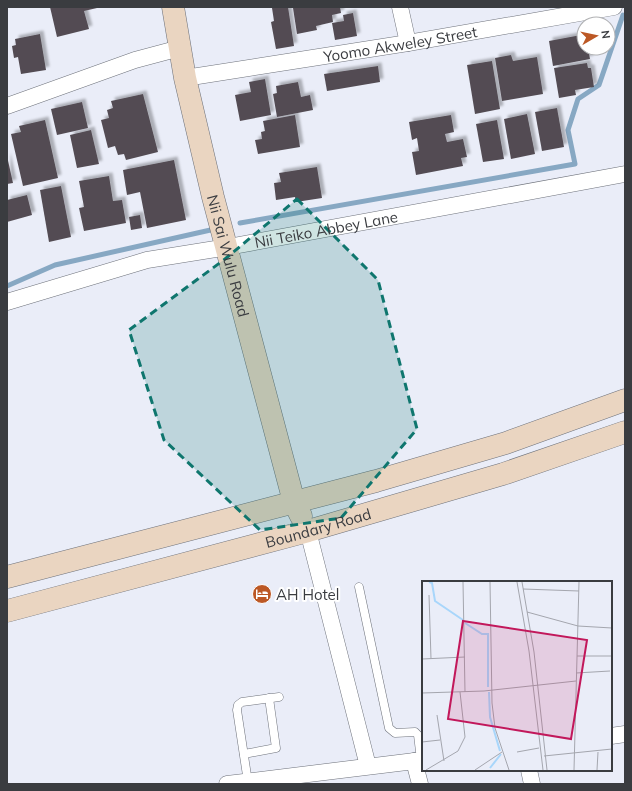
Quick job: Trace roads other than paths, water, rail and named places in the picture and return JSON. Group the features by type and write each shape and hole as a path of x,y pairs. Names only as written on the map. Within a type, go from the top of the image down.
{"main road":[{"name":"Nii Sai Wulu Road","path":"173,7 185,78 213,197 228,247 294,502 308,531"},
{"name":"Boundary Road","path":"7,577 376,481 506,443 625,400"},
{"name":"Boundary Road","path":"7,611 308,531 503,474 625,432"}],"street":[{"path":"400,7 408,43"},
{"name":"Yoomo Akweley Street","path":"185,78 408,43 614,7"},
{"path":"7,106 136,60 180,48"},
{"name":"Nii Teiko Abbey Lane","path":"7,302 147,260 228,247 625,174"},
{"path":"308,531 368,766"},
{"path":"612,736 625,734"},
{"path":"227,784 305,779 368,766 420,760 420,784"},
{"path":"529,771 532,784"}],"lane":[{"path":"360,587 389,728 395,733 414,732 418,735 420,760"},
{"path":"248,782 238,705 242,702 279,697"},
{"path":"244,754 276,748 269,698"}],"waterway":[{"path":"240,223 575,164 568,130 578,99 599,85 623,15"},
{"path":"7,286 55,265 215,229"}],"place":[{"name":"AH Hotel","path":"262,594"}]}
